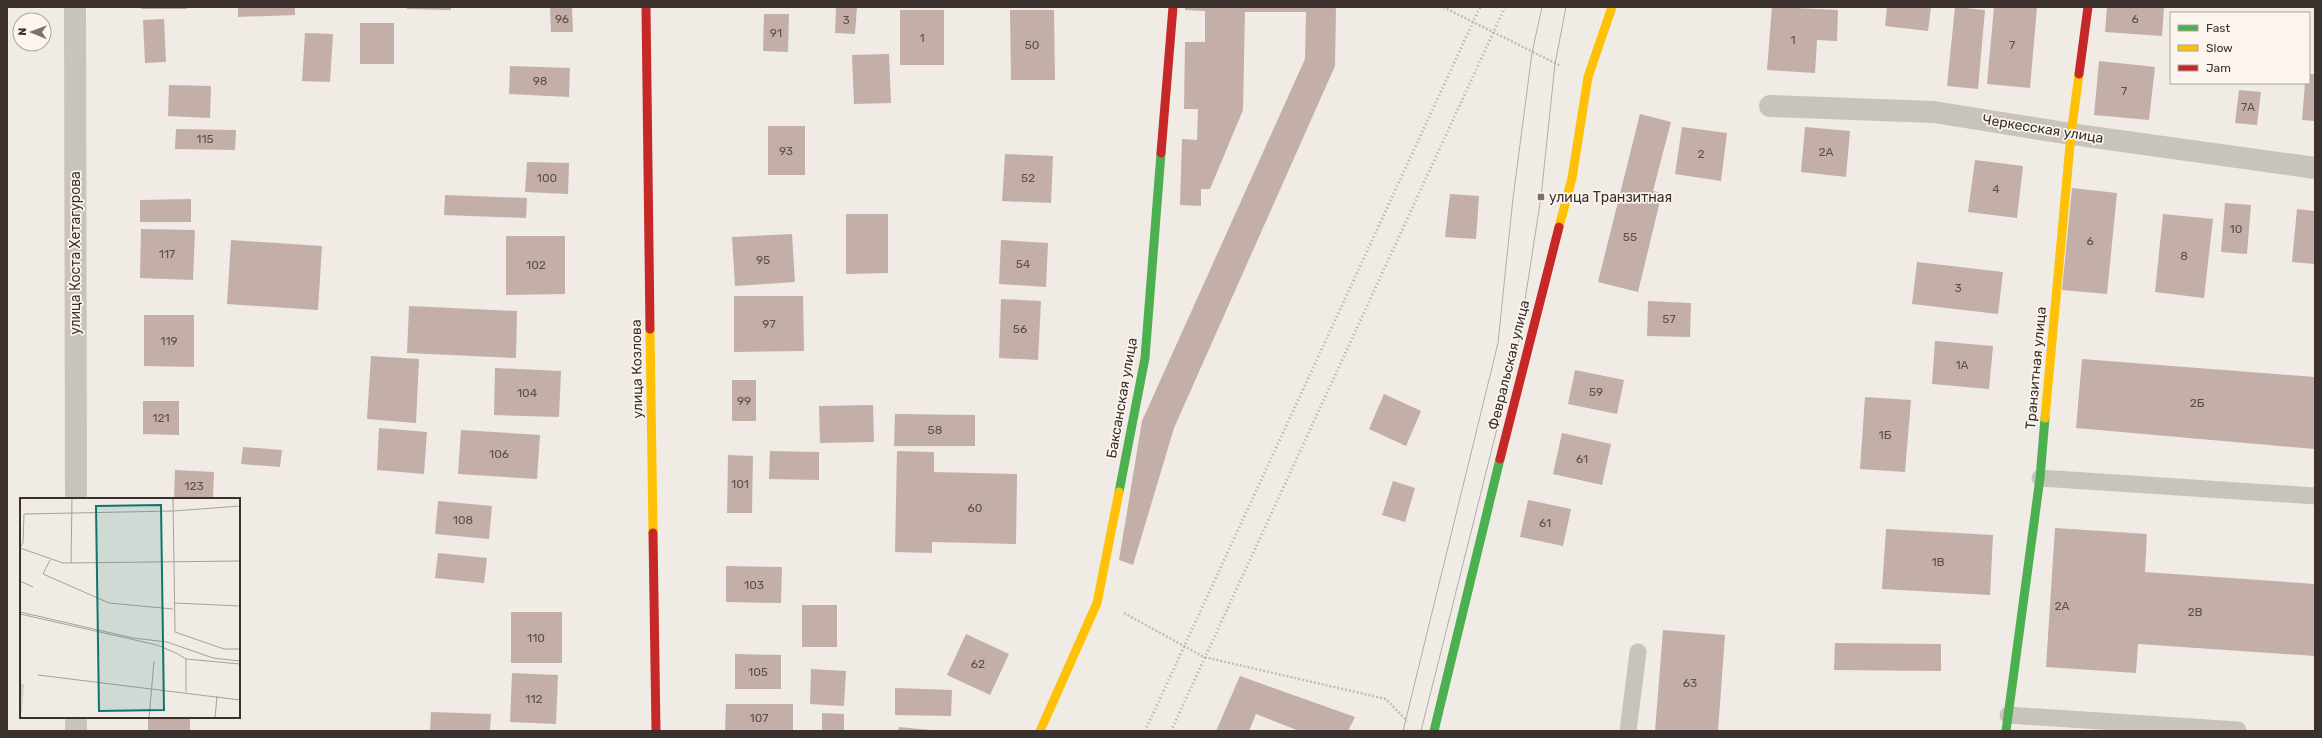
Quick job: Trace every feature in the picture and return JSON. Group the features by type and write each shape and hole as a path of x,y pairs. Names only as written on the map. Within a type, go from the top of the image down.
{"street":[{"name":"улица Коста Хетагурова","path":"75,7 76,498"},
{"name":"улица Козлова","path":"646,7 656,731"},
{"name":"Баксанская улица","path":"1040,731 1097,603 1146,358 1173,7"},
{"name":"Февральская улица","path":"1434,731 1542,289 1572,178 1588,77 1612,7"},
{"name":"Транзитная улица","path":"2007,723 2040,478 2071,134 2088,7"},
{"name":"Черкесская улица","path":"1770,106 1934,112 2071,134 2315,168"},
{"path":"76,718 76,731"}],"lane":[{"path":"2040,478 2315,496"},
{"path":"1628,731 1638,652"},
{"path":"2007,723 2238,730"}],"path":[{"path":"1443,7 1555,64 1588,77"},
{"path":"1097,603 1135,618 1204,657 1386,699 1411,726"}],"building":[{"path":"141,7 187,7 187,9 141,9"},
{"path":"238,7 295,7 295,15 238,17"},
{"path":"407,7 451,7 451,10 407,9"},
{"path":"550,7 572,7 573,32 551,32"},
{"path":"836,7 857,7 855,34 835,33"},
{"path":"1185,7 1336,7 1335,66 1174,428 1133,565 1119,560 1142,421 1305,59 1306,12 1245,12 1243,110 1210,189 1201,189 1201,206 1180,205 1182,139 1197,140 1198,109 1184,109 1185,42 1205,42 1205,11 1185,10"},
{"path":"1772,7 1838,10 1837,41 1817,40 1815,73 1767,70"},
{"path":"1887,7 1931,7 1928,31 1885,26"},
{"path":"1955,7 1985,10 1978,89 1947,86"},
{"path":"1994,7 2037,7 2030,88 1987,84"},
{"path":"2107,7 2164,7 2162,36 2105,32"},
{"path":"900,10 944,10 944,65 900,65"},
{"path":"1010,10 1054,10 1055,80 1011,80"},
{"path":"764,14 789,14 788,52 763,51"},
{"path":"164,19 166,62 145,63 143,20"},
{"path":"360,23 394,23 394,64 360,64"},
{"path":"305,33 333,34 330,82 302,81"},
{"path":"889,54 891,103 854,104 852,55"},
{"path":"2099,61 2155,67 2149,120 2094,115"},
{"path":"510,66 570,68 569,97 509,94"},
{"path":"2310,74 2315,74 2315,121 2302,120 2305,84 2310,84"},
{"path":"169,85 211,86 210,118 168,116"},
{"path":"2239,90 2261,92 2257,125 2235,123"},
{"path":"1640,114 1671,122 1653,191 1662,193 1638,292 1598,282"},
{"path":"768,126 805,126 805,175 768,175"},
{"path":"1682,127 1727,133 1721,181 1675,174"},
{"path":"1805,127 1850,131 1846,177 1801,172"},
{"path":"176,129 236,130 235,150 175,149"},
{"path":"1005,154 1053,156 1051,203 1002,201"},
{"path":"1975,160 2023,166 2017,218 1968,212"},
{"path":"527,162 569,163 568,194 525,192"},
{"path":"2072,188 2117,193 2107,294 2062,290"},
{"path":"1450,194 1479,196 1476,239 1445,237"},
{"path":"445,195 527,198 526,218 444,215"},
{"path":"191,199 191,222 140,222 140,200"},
{"path":"2225,203 2251,205 2247,254 2221,252"},
{"path":"2297,209 2315,211 2315,264 2292,262"},
{"path":"846,214 888,214 888,273 846,274"},
{"path":"2163,214 2213,219 2204,298 2155,292"},
{"path":"141,229 195,230 193,280 140,278"},
{"path":"792,234 795,282 735,286 732,237"},
{"path":"506,236 565,236 565,294 506,295"},
{"path":"231,240 322,246 318,310 227,304"},
{"path":"1001,240 1048,243 1046,287 999,284"},
{"path":"1917,262 2003,272 1998,314 1912,304"},
{"path":"734,296 803,296 804,351 734,352"},
{"path":"1001,299 1041,301 1038,360 999,358"},
{"path":"1648,301 1691,303 1690,337 1647,336"},
{"path":"409,306 517,311 516,358 407,353"},
{"path":"144,315 194,315 194,367 144,366"},
{"path":"1935,341 1993,346 1989,389 1932,384"},
{"path":"371,356 419,359 416,423 367,419"},
{"path":"2082,359 2315,377 2315,449 2076,428"},
{"path":"495,368 561,371 559,417 494,415"},
{"path":"1575,370 1624,380 1617,414 1568,404"},
{"path":"732,380 756,380 756,421 732,421"},
{"path":"1384,394 1421,411 1406,446 1369,429"},
{"path":"1865,397 1911,400 1905,472 1860,469"},
{"path":"143,401 179,401 179,435 143,434"},
{"path":"873,405 874,442 820,443 819,406"},
{"path":"895,414 975,415 975,446 894,446"},
{"path":"379,428 427,432 424,474 377,470"},
{"path":"461,430 540,435 537,479 458,474"},
{"path":"1562,433 1611,444 1602,485 1553,474"},
{"path":"243,447 282,450 280,467 241,464"},
{"path":"770,451 819,452 819,480 769,479"},
{"path":"897,451 934,452 934,472 1017,474 1016,544 932,542 932,553 895,552"},
{"path":"728,455 753,456 752,513 727,513"},
{"path":"175,470 214,472 213,498 174,498"},
{"path":"1393,481 1415,488 1405,522 1382,515"},
{"path":"1528,500 1571,509 1563,546 1520,537"},
{"path":"438,501 492,506 489,539 435,534"},
{"path":"2055,528 2147,534 2145,572 2315,584 2315,656 2138,644 2136,673 2046,667"},
{"path":"1886,529 1993,535 1990,595 1882,589"},
{"path":"438,553 487,558 484,583 435,578"},
{"path":"726,566 782,567 781,603 726,602"},
{"path":"802,605 837,605 837,647 802,647"},
{"path":"511,612 562,612 562,663 511,663"},
{"path":"1663,630 1725,635 1718,731 1655,731"},
{"path":"966,634 1009,654 990,695 947,675"},
{"path":"1835,643 1941,644 1941,671 1834,670"},
{"path":"735,654 781,655 781,689 735,689"},
{"path":"811,669 846,671 844,706 810,704"},
{"path":"512,673 558,675 556,724 510,722"},
{"path":"1240,676 1355,717 1348,731 1299,731 1256,714 1249,731 1216,731"},
{"path":"895,688 952,690 951,716 895,715"},
{"path":"726,704 793,704 793,731 725,731"},
{"path":"431,712 491,714 490,731 430,731"},
{"path":"822,713 844,714 844,731 822,731"},
{"path":"148,718 190,718 190,731 148,731"},
{"path":"899,727 931,730 931,731 898,731"}],"tram line":[{"path":"1403,731 1498,343 1513,198 1532,53 1542,7"},
{"path":"1421,731 1518,345 1541,197 1555,64 1566,7"}],"railway":[{"path":"1145,731 1480,7"},
{"path":"1171,731 1505,7"}],"traffic: fast":[{"path":"1119,492 1145,358 1161,153"},
{"path":"2006,731 2040,478 2045,418"},
{"path":"1434,731 1500,459"}],"traffic: slow":[{"path":"1559,227 1572,178 1588,77 1612,7"},
{"path":"2045,418 2071,134 2079,74"},
{"path":"650,329 653,533"},
{"path":"1040,731 1097,603 1119,492"}],"traffic: jam":[{"path":"646,7 650,329"},
{"path":"1161,153 1173,7"},
{"path":"2079,74 2088,7"},
{"path":"1500,459 1559,227"},
{"path":"653,533 656,731"}],"place":[{"name":"улица Транзитная","path":"1541,197"}]}
